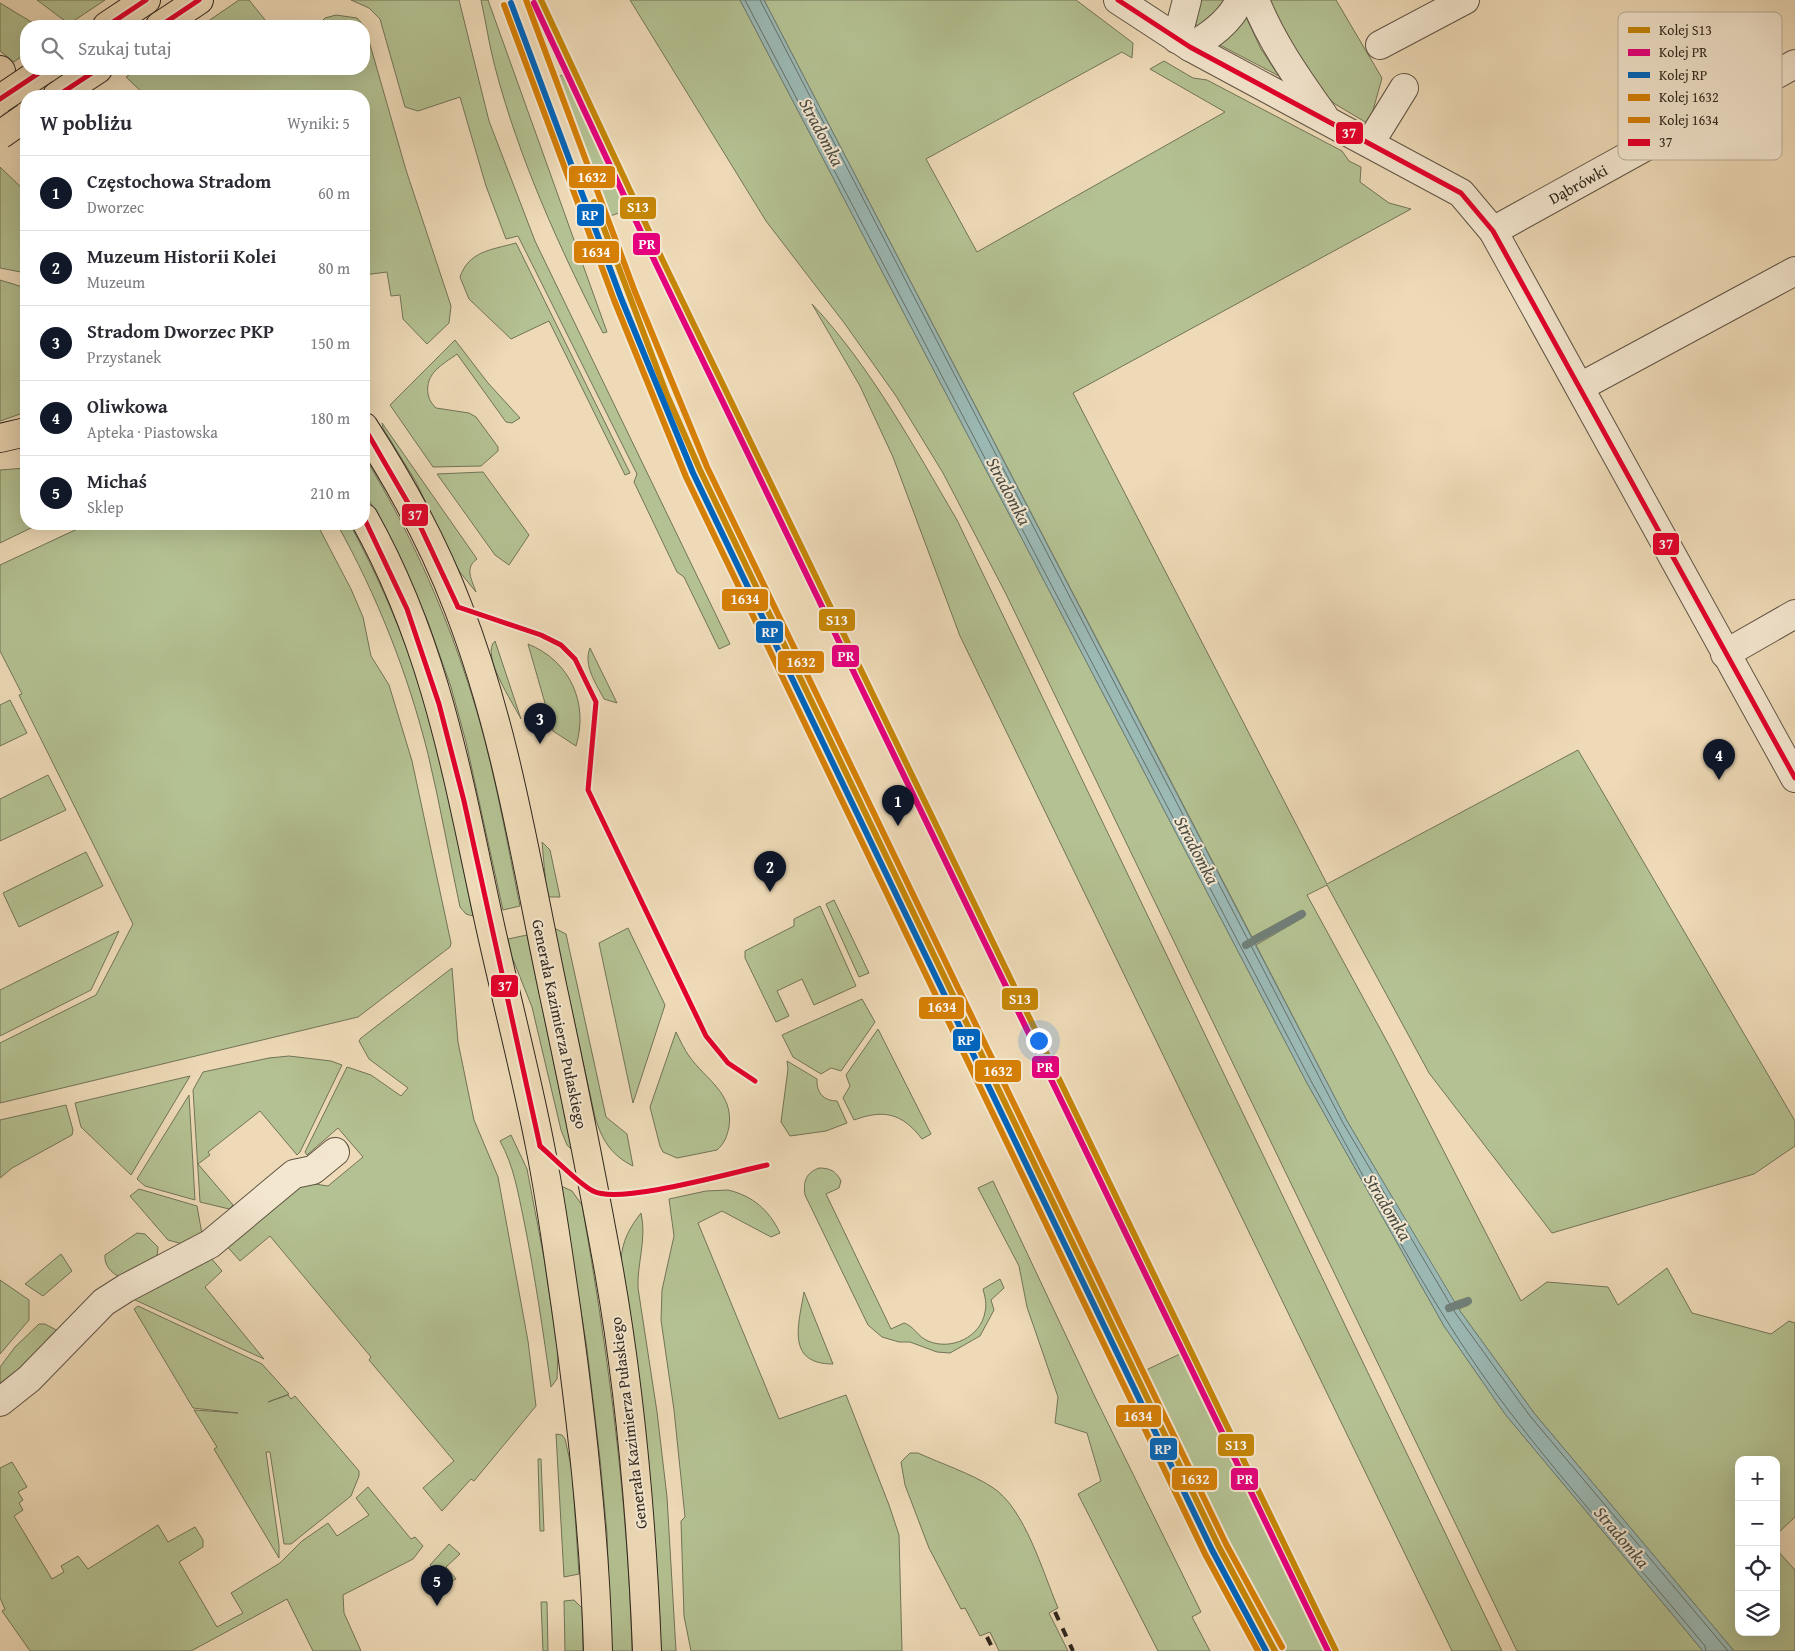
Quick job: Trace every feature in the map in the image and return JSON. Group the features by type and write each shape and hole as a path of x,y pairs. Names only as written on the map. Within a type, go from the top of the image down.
{"main road":[{"path":"117,20 146,0"},
{"path":"169,20 198,0"},
{"path":"0,99 36,75"},
{"path":"66,90 89,75"},
{"path":"0,135 20,121"},
{"path":"0,438 20,433"},
{"name":"Generała Kazimierza Pułaskiego","path":"370,437 406,497 446,579 479,666 499,732 584,1135 609,1272 637,1490 644,1577 647,1651"},
{"path":"370,530 406,604 440,701 457,767 540,1146 560,1264 585,1448 595,1560 598,1651"}],"street":[{"path":"1118,0 1184,43 1461,192 1493,232 1795,778"},
{"path":"1184,43 1187,0"},
{"path":"1184,43 1211,35 1225,22 1240,0"},
{"path":"1255,0 1265,26 1285,60 1326,119"},
{"path":"1380,46 1465,0"},
{"name":"Dąbrówki","path":"1782,71 1795,64"},
{"path":"1370,143 1404,88"},
{"name":"Dąbrówki","path":"1493,232 1622,160"},
{"path":"1580,387 1795,271"},
{"path":"1725,654 1795,614"},
{"path":"0,1402 29,1379 104,1302 126,1288 210,1244 294,1174 313,1170 335,1152"}],"green space":[{"path":"37,0 105,0 75,20 64,20"},
{"path":"239,0 249,0 265,20 210,20"},
{"path":"351,0 459,0 489,121 535,241 730,644 719,649 684,577 677,572 634,482 637,474 518,236 506,239 486,186 460,97 418,111 405,107 380,19 369,8"},
{"path":"481,0 488,0 607,332 603,333 571,269 528,169 495,67"},
{"path":"630,0 740,0 1307,1083 1444,1326 1505,1414 1703,1651 1517,1651 1006,594 943,473 896,396 845,324 766,221"},
{"path":"764,0 1076,0 1133,43 1132,58 1122,52 926,159 977,252 1225,112 1150,69 1164,61 1193,78 1207,80 1342,151 1349,161 1361,167 1360,182 1389,203 1411,209 1073,393 1327,884 1578,750 1795,1121 1795,1146 1754,1174 1552,1233 1429,1073 1327,885 1307,895 1390,1047 1521,1301 1547,1282 1608,1287 1618,1305 1667,1268 1692,1313 1771,1334 1789,1321 1795,1323 1795,1517 1780,1531 1780,1456 1735,1456 1735,1636 1780,1636 1780,1553 1795,1570 1795,1651 1734,1651 1534,1413 1460,1311 1459,1309 1469,1305 1467,1298 1454,1302 1347,1121 1256,945 1304,917 1300,911 1252,937"},
{"path":"1196,0 1230,0 1200,27 1195,24"},
{"path":"1263,0 1336,0 1382,78 1372,114 1367,123 1335,104 1324,94"},
{"path":"0,3 28,20 20,20 20,58 14,62 0,51"},
{"path":"336,15 357,18 359,20 323,20"},
{"path":"1245,15 1261,49 1279,76 1216,43"},
{"path":"370,44 406,170 451,306 449,323 427,344 403,319 400,295 391,296 387,272 370,274 370,90 140,90 126,77 129,75 370,75"},
{"path":"562,75 631,209 607,217 558,77"},
{"path":"0,167 20,186 20,272 0,268"},
{"path":"516,243 630,473 625,475 549,321 511,339 469,299 460,277 469,262 482,253"},
{"path":"0,280 20,286 20,414 0,421"},
{"path":"812,304 833,328 872,380 957,520 1502,1651 1452,1651 960,636 893,457 860,386"},
{"path":"455,340 488,383 520,418 512,423 506,422 457,354 440,366 432,375 428,387 429,398 436,408 469,413 476,417 498,447 498,451 481,466 433,467 390,405"},
{"path":"382,423 477,559 470,570 476,592 459,571 416,482 383,428"},
{"path":"370,466 423,566 458,653 477,710 491,766 520,906 503,910 466,742 451,687 428,622 409,578 370,502"},
{"path":"20,468 20,530 27,530 0,543 0,470"},
{"path":"483,472 529,535 509,565 495,555 437,474"},
{"path":"75,530 320,530 351,589 363,617 371,656 389,685 412,761 451,943 450,947 358,1017 0,1103 0,1043 96,995 133,924 19,695 22,694 0,651 0,565"},
{"path":"340,530 353,530 385,595 414,669 433,730 473,916 466,914 460,907 437,792 411,694 390,636 352,551"},
{"path":"495,641 521,719 499,679 495,667 491,647"},
{"path":"528,644 555,661 573,685 578,699 580,714 576,746 553,731"},
{"path":"590,648 617,703 604,699 594,681 588,661"},
{"path":"10,700 27,733 0,746 0,705"},
{"path":"48,775 66,810 0,841 0,799"},
{"path":"542,842 550,850 560,897 547,897"},
{"path":"86,852 103,886 19,927 3,893"},
{"path":"834,900 869,973 859,977 826,904"},
{"path":"820,906 856,986 814,1005 802,979 777,991 789,1016 776,1022 745,958 745,951 794,926 794,919"},
{"path":"554,928 566,934 606,1117 627,1134 633,1166 625,1162 608,1146 595,1117"},
{"path":"628,928 665,1005 633,1103 599,943"},
{"path":"119,931 91,990 0,1036 0,990"},
{"path":"527,935 571,1149 567,1145 561,1130 532,1007 512,957 508,939"},
{"path":"452,968 458,1042 474,1120 498,1177 528,1341 536,1406 474,1481 471,1479 442,1511 423,1488 454,1461 369,1360 371,1357 270,1236 240,1261 225,1244 295,1181 328,1186 363,1157 338,1128 307,1155 305,1152 347,1067 371,1075 401,1096 408,1088 369,1059 359,1041"},
{"path":"862,999 875,1022 841,1071 831,1068 821,1074 793,1057 782,1035"},
{"path":"878,1029 931,1134 922,1139 915,1130 900,1119 892,1116 883,1114 854,1120 843,1098 850,1086 846,1075"},
{"path":"676,1032 689,1056 723,1096 729,1115 729,1127 726,1136 722,1145 717,1150 677,1158 663,1152 650,1107"},
{"path":"289,1056 331,1061 342,1065 300,1152 297,1155 260,1111 208,1152 210,1155 198,1164 233,1205 229,1209 200,1202 193,1090 203,1072 269,1058"},
{"path":"787,1061 817,1079 819,1092 828,1100 837,1101 847,1123 826,1131 790,1136 781,1122 788,1069"},
{"path":"190,1076 131,1175 81,1127 75,1103"},
{"path":"189,1095 195,1200 145,1186 137,1179"},
{"path":"66,1105 73,1130 72,1135 12,1168 0,1178 0,1120"},
{"path":"511,1135 527,1169 544,1258 558,1351 557,1379 551,1387 524,1221 512,1170 500,1141"},
{"path":"819,1168 832,1171 841,1181 839,1188 826,1194 891,1329 904,1323 921,1337 937,1344 955,1343 964,1340 978,1328 982,1321 986,1306 983,1289 1000,1279 1004,1288 991,1300 994,1310 980,1336 950,1353 937,1352 910,1342 899,1342 882,1337 868,1325 805,1195 806,1178 811,1172"},
{"path":"993,1181 1095,1397 1201,1612 1192,1617 1210,1651 1158,1651 1078,1494 1101,1481 1087,1433 1055,1423 1058,1397 1027,1307 1019,1266 978,1188"},
{"path":"561,1186 572,1191 582,1205 600,1316 621,1483 630,1595 632,1651 611,1651 607,1533 600,1459 587,1349"},
{"path":"139,1189 197,1206 202,1234 186,1245 168,1240 130,1196"},
{"path":"728,1190 753,1200 771,1217 780,1233 771,1237 722,1211 698,1223 779,1419 846,1395 899,1535 902,1651 691,1651 684,1616 681,1521 685,1517 674,1410 661,1320 662,1290 674,1236 669,1199 706,1191"},
{"path":"641,1213 643,1232 638,1288 657,1412 667,1497 676,1651 661,1651 656,1553 647,1455 621,1260 627,1235"},
{"path":"137,1233 145,1234 158,1247 157,1257 120,1277 109,1268 105,1255"},
{"path":"61,1254 72,1271 43,1296 25,1284"},
{"path":"211,1258 222,1271 205,1287 264,1359 133,1299"},
{"path":"0,1280 29,1300 29,1320 0,1354"},
{"path":"804,1292 833,1364 818,1362 808,1357 801,1349 798,1328"},
{"path":"138,1306 262,1364 289,1394 268,1402 288,1395 291,1399 295,1396 359,1471 359,1476 351,1496 291,1544 284,1544 270,1452 266,1452 279,1545 279,1558 214,1449 217,1447 194,1410 238,1413 193,1408 134,1309"},
{"path":"39,1324 45,1324 58,1331 0,1389 0,1367 15,1347"},
{"path":"1184,1352 1325,1651 1285,1651 1203,1497 1144,1371"},
{"path":"556,1434 562,1435 565,1439 572,1470 579,1574 564,1577"},
{"path":"910,1453 918,1453 965,1473 992,1487 1004,1497 1014,1510 1032,1542 1058,1608 1049,1613 1068,1651 999,1651 990,1632 980,1636 965,1608 961,1609 929,1548 905,1485 901,1462"},
{"path":"538,1459 541,1459 544,1531 540,1531"},
{"path":"12,1462 27,1487 18,1492 23,1500 19,1503 23,1510 14,1516 52,1579 64,1572 61,1566 78,1556 88,1569 158,1525 168,1542 195,1527 203,1540 203,1547 179,1562 217,1627 243,1613 231,1593 280,1563 302,1541 328,1523 337,1536 369,1515 356,1498 368,1487 411,1539 415,1537 423,1546 413,1559 343,1595 344,1613 361,1651 313,1651 287,1599 191,1651 30,1651 2,1611 5,1609 0,1598 0,1468"},
{"path":"449,1544 460,1554 446,1567 456,1579 444,1585 441,1577 430,1565"},
{"path":"574,1600 582,1608 583,1651 565,1651 564,1601"},
{"path":"541,1602 547,1602 548,1651 543,1651"}],"water":[{"name":"Stradomka","path":"740,0 764,0 1347,1121 1460,1311 1534,1413 1734,1651 1703,1651 1505,1414 1444,1326 1307,1083"}],"waterway":[{"path":"1246,945 1302,914"},
{"path":"1449,1308 1468,1301"}],"tunnel":[{"path":"0,117 20,135"}],"railway":[{"path":"1055,1612 1073,1651"},
{"path":"987,1637 994,1651"}],"rail line":[{"name":"1632","path":"526,0 635,292 707,467 1226,1544 1282,1647"},
{"name":"S13","path":"541,0 663,261 1336,1651"},
{"name":"RP","path":"511,3 621,298 693,473 1212,1550 1266,1651"},
{"name":"PR","path":"534,3 656,264 1328,1651"},
{"name":"1634","path":"504,5 614,300 686,477 1205,1554 1258,1651"},
{"name":"S13","path":"594,202 667,395 700,470 1219,1547 1275,1651"}],"transit line":[{"name":"37","path":"116,20 146,0"},
{"name":"37","path":"169,20 199,0"},
{"name":"37","path":"1118,0 1190,47 1461,193 1493,231 1795,778"},
{"name":"37","path":"0,99 36,75"},
{"name":"37","path":"66,90 89,75"},
{"name":"37","path":"370,437 415,515 458,607"},
{"name":"37","path":"370,530 407,609 439,704 464,801 540,1146"},
{"name":"37","path":"458,607 541,635 561,645 575,659 596,702 588,790 706,1036 728,1063 755,1081"},
{"name":"37","path":"540,1146 587,1188 607,1194 651,1191 767,1165"}],"place":[{"name":"Stradom Dworzec PKP","path":"540,744"},
{"name":"Oliwkowa","path":"1719,780"},
{"name":"Częstochowa Stradom","path":"898,826"},
{"name":"Muzeum Historii Kolei","path":"770,892"},
{"name":"Michaś","path":"437,1606"}]}
